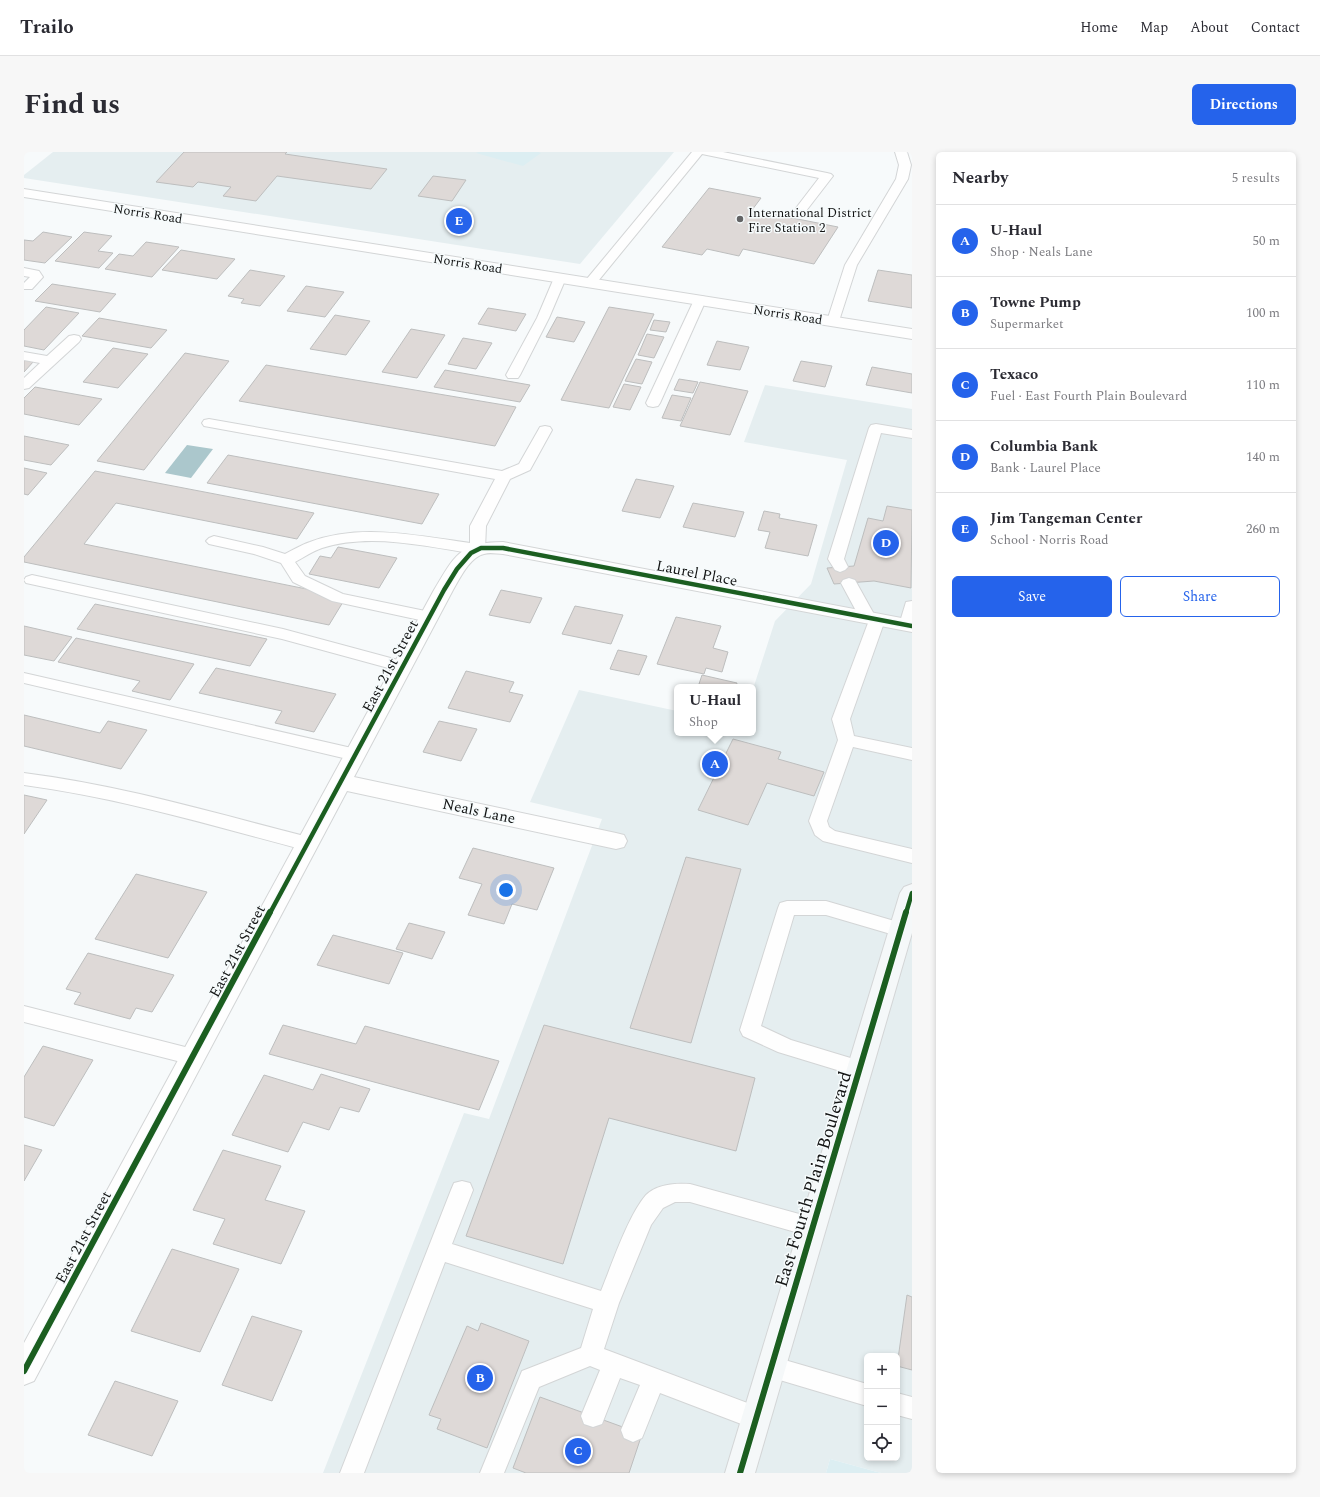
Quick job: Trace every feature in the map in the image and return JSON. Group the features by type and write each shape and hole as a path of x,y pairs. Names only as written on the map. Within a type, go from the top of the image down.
{"main road":[{"name":"East Fourth Plain Boulevard","path":"740,1473 860,1069 905,929 912,893"}],"street":[{"name":"Norris Road","path":"24,193 912,334"},
{"name":"Laurel Place","path":"477,549 503,548 909,626"},
{"name":"East 21st Street","path":"24,1371 429,617 451,578 462,562 477,549"},
{"name":"Neals Lane","path":"341,782 616,841"}],"lane":[{"path":"590,283 698,152"},
{"path":"706,152 828,176 802,208"},
{"path":"833,321 851,265 902,179 906,165 901,152"},
{"path":"24,272 35,274 37,276 28,286"},
{"path":"513,375 543,318 560,278"},
{"path":"653,403 700,300"},
{"path":"24,385 74,339"},
{"path":"24,356 50,361"},
{"path":"209,423 504,476 525,467 545,430"},
{"path":"840,567 836,559 876,428 912,434"},
{"path":"286,560 319,544 345,538 389,537 477,549 478,526 504,476"},
{"path":"214,541 258,550 286,560 299,579 338,598 429,617"},
{"path":"32,580 283,634 403,667"},
{"path":"849,583 872,619 841,719 847,740 818,821 821,830 829,836 912,856"},
{"path":"909,626 912,606"},
{"path":"24,678 356,755"},
{"path":"847,740 912,754"},
{"path":"24,779 72,785 141,800 308,844"},
{"path":"860,1069 785,1046 750,1030 787,908 826,908 905,929"},
{"path":"24,1014 193,1057"},
{"path":"352,1473 462,1190"},
{"path":"590,1355 607,1303 642,1220 655,1201 673,1192 690,1193 813,1227"},
{"path":"439,1250 607,1303"},
{"path":"492,1473 530,1379 590,1355 757,1418"},
{"path":"593,1416 614,1364"},
{"path":"772,1367 864,1394"},
{"path":"633,1430 654,1379"},
{"path":"900,1405 912,1408"}],"shaded area":[{"path":"53,152 674,152 580,264 24,178 24,175"},
{"path":"476,153 541,153 523,166"},
{"path":"765,385 912,409 912,1473 881,1473 830,1459 826,1473 323,1473 464,1113 489,1119 602,819 530,802 579,690 674,710 674,736 756,736 756,684 755,684 775,621 811,584 847,460 744,442"},
{"path":"830,1459 881,1473 826,1473"}],"water":[{"path":"187,445 213,449 191,478 165,473"}],"building":[{"path":"184,152 287,152 285,154 387,169 371,189 277,176 256,201 223,196 231,187 198,182 193,187 156,182"},
{"path":"433,176 466,180 452,201 418,196"},
{"name":"International District Fire Station 2","path":"709,188 761,198 752,210 838,227 814,264 743,249 739,256 707,249 702,255 662,247"},
{"path":"43,232 72,237 45,263 24,260 24,240 33,241"},
{"path":"84,232 112,236 98,251 113,253 99,268 55,261"},
{"path":"146,242 179,247 152,277 105,269 119,254 133,256"},
{"path":"181,250 235,259 217,279 162,270"},
{"path":"250,270 285,276 260,306 241,303 244,299 228,296"},
{"path":"878,270 912,275 912,308 868,301"},
{"path":"52,284 116,294 100,312 35,301"},
{"path":"306,286 344,292 325,317 287,311"},
{"path":"46,307 79,313 44,350 24,346 24,330"},
{"path":"609,307 654,314 609,408 561,400"},
{"path":"488,308 526,314 516,331 478,324"},
{"path":"335,315 370,321 346,355 310,349"},
{"path":"557,317 585,322 574,342 546,337"},
{"path":"99,318 167,330 151,348 82,336"},
{"path":"654,320 670,322 666,332 650,330"},
{"path":"411,329 445,335 417,378 382,372"},
{"path":"647,334 664,337 654,358 638,355"},
{"path":"463,338 492,343 476,369 448,364"},
{"path":"717,341 749,347 740,370 707,365"},
{"path":"113,348 148,354 118,388 83,382"},
{"path":"185,353 229,361 144,470 97,461"},
{"path":"636,359 652,362 642,384 625,381"},
{"path":"24,360 34,361 24,372"},
{"path":"801,361 832,366 825,387 793,381"},
{"path":"266,365 516,407 495,446 239,401"},
{"path":"872,367 912,374 912,393 866,385"},
{"path":"445,370 530,385 520,402 434,387"},
{"path":"679,379 698,382 693,393 674,390"},
{"path":"700,382 748,391 730,435 680,426"},
{"path":"624,384 641,387 630,410 613,407"},
{"path":"35,387 102,399 79,425 24,414 24,398"},
{"path":"672,395 691,398 681,421 662,418"},
{"path":"24,436 69,445 51,465 24,460"},
{"path":"228,455 439,494 422,524 207,483"},
{"path":"24,468 47,473 28,495 24,494"},
{"path":"95,471 314,513 297,539 116,503 84,544 346,597 329,625 24,562 24,557"},
{"path":"636,479 674,486 660,518 622,511"},
{"path":"693,503 744,512 735,537 683,527"},
{"path":"887,506 912,510 911,588 874,581 834,584 827,568 854,566 868,518 883,521"},
{"path":"764,511 780,514 779,518 817,525 808,556 765,548 770,532 758,530"},
{"path":"338,547 397,558 379,588 309,574 320,556 331,558"},
{"path":"501,590 542,598 530,623 489,615"},
{"path":"95,604 267,639 250,666 77,629"},
{"path":"575,606 623,615 611,644 562,634"},
{"path":"676,617 721,626 713,648 728,652 722,672 706,668 704,674 657,664"},
{"path":"24,626 72,637 54,661 24,655"},
{"path":"76,638 194,664 170,700 132,691 140,681 58,662"},
{"path":"618,650 647,656 639,675 610,669"},
{"path":"216,668 336,694 314,732 275,723 282,711 199,693"},
{"path":"466,671 514,682 509,692 523,695 510,722 448,708"},
{"path":"702,675 737,683 737,684 699,684"},
{"path":"24,715 100,733 108,721 147,730 121,769 24,746"},
{"path":"439,721 477,729 461,761 423,752"},
{"path":"733,739 781,752 778,759 824,772 814,796 767,783 748,825 698,810"},
{"path":"24,795 47,800 24,834"},
{"path":"473,848 554,868 537,910 512,904 504,924 468,915 482,884 459,878"},
{"path":"686,857 741,869 691,1043 630,1028"},
{"path":"136,874 207,892 168,958 95,939"},
{"path":"409,923 445,932 432,959 396,949"},
{"path":"333,935 403,953 389,984 317,965"},
{"path":"88,953 174,975 152,1012 136,1008 130,1019 74,1004 81,993 66,989"},
{"path":"283,1025 356,1044 365,1026 499,1061 479,1110 269,1054"},
{"path":"544,1025 755,1078 736,1151 609,1118 563,1264 466,1236"},
{"path":"43,1046 93,1060 54,1126 24,1117 24,1077"},
{"path":"321,1074 370,1089 359,1112 340,1107 329,1130 303,1122 288,1152 232,1135 264,1075 313,1090"},
{"path":"24,1145 42,1150 24,1181"},
{"path":"223,1150 281,1166 265,1200 305,1211 281,1264 213,1244 225,1219 193,1210"},
{"path":"172,1249 239,1269 200,1352 131,1331"},
{"path":"907,1295 912,1297 912,1370 900,1367 899,1353"},
{"path":"252,1316 302,1331 272,1401 222,1385"},
{"path":"481,1323 529,1341 487,1448 437,1429 441,1419 429,1415 467,1326 478,1331"},
{"path":"115,1381 178,1401 152,1456 88,1435"},
{"path":"540,1397 642,1434 629,1473 526,1473 513,1468"}],"cycle path":[{"path":"24,1371 450,579 471,553 481,548 503,548 912,626"},
{"path":"740,1473 912,893"}],"place":[{"name":"International District Fire Station 2","path":"740,219"},
{"name":"Jim Tangeman Center","path":"459,221"},
{"name":"Columbia Bank","path":"886,543"},
{"name":"U-Haul","path":"715,764"},
{"name":"Towne Pump","path":"480,1378"},
{"name":"Texaco","path":"578,1451"}]}
